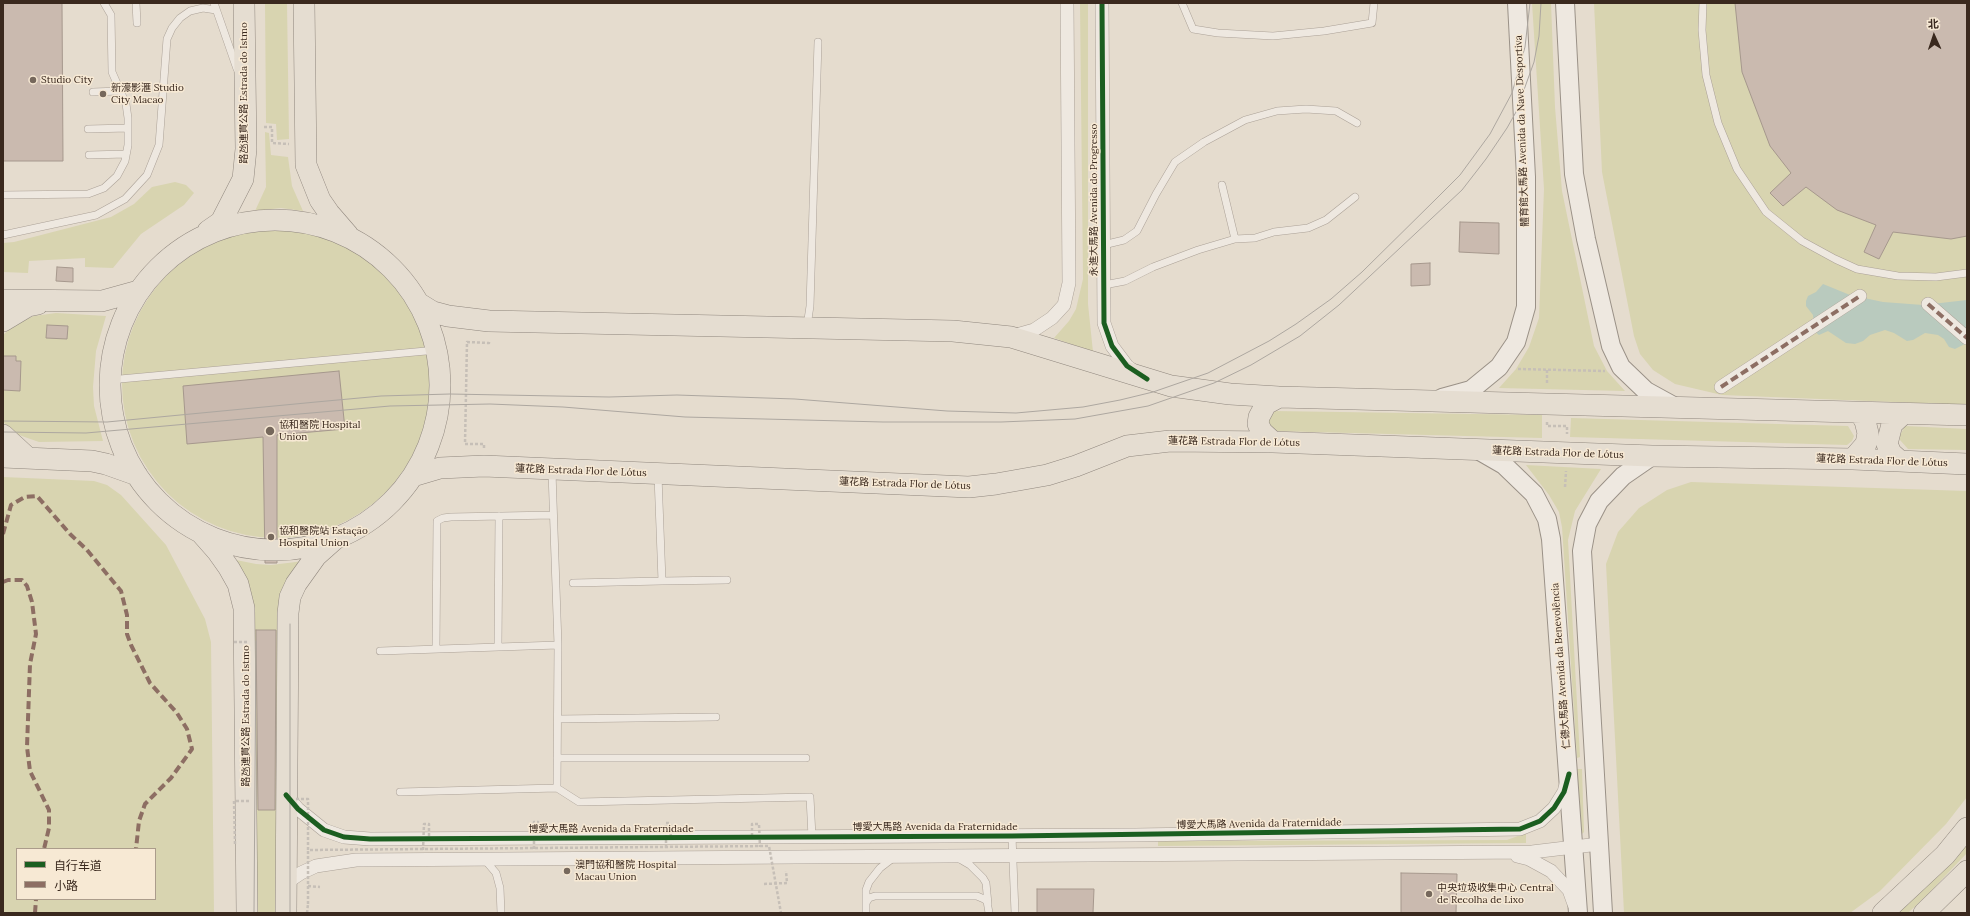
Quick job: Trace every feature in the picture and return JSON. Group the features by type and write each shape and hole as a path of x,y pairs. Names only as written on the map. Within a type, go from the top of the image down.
{"main road":[{"name":"路氹連貫公路 Estrada do Istmo","path":"197,239 221,222 243,179 245,127 244,3"},
{"path":"304,3 306,165 320,200 349,237"},
{"name":"體育館大馬路 Avenida da Nave Desportiva","path":"1432,401 1471,390 1499,367 1516,342 1526,307 1526,177 1517,3"},
{"path":"1565,3 1574,174 1611,346 1620,364 1646,391 1677,408"},
{"path":"286,913 286,883 291,797 287,627 290,597 296,584 316,556 336,538 372,518 390,503 413,476 428,450 437,421 441,391 440,361 432,332 420,304 401,277 377,254 349,237 312,224 273,219 234,224 197,239 175,253 155,270 138,291 120,326 110,364 110,403 119,441 136,475 164,508 200,532 229,543 260,549 292,549 336,538"},
{"path":"3,300 102,301 138,291"},
{"path":"3,321 28,306 51,301"},
{"path":"420,304 433,312 448,316 489,321 953,331 1011,337 1053,348 1171,386 1230,394 1279,397 1967,415"},
{"path":"1273,442 1262,432 1258,424 1258,417 1266,404 1279,397"},
{"path":"1853,459 1866,444 1868,433 1865,421 1860,413"},
{"path":"1900,461 1891,453 1887,444 1892,424 1903,414"},
{"path":"3,435 28,458"},
{"name":"蓮花路 Estrada Flor de Lótus","path":"413,476 440,468 484,466 969,487 1054,474 1127,446 1170,441 1273,442 1652,456 1853,459 1967,464"},
{"name":"仁德大馬路 Avenida da Benevolência","path":"1478,450 1504,465 1534,494 1547,519 1551,539 1578,913"},
{"path":"3,456 92,461 106,464 136,475"},
{"path":"1603,913 1582,551 1583,536 1587,524 1599,501 1623,476 1652,456"},
{"name":"路氹連貫公路 Estrada do Istmo","path":"200,532 217,551 229,568 238,584 244,608 247,913"},
{"path":"1883,913 1945,855 1967,828"},
{"path":"1924,913 1967,871"}],"street":[{"path":"1011,337 1034,330 1052,318 1064,305 1069,283 1066,3"},
{"name":"永進大馬路 Avenida do Progresso","path":"1102,3 1104,323 1112,346 1127,366 1147,379"},
{"path":"1721,387 1860,296"},
{"path":"1928,304 1967,338"},
{"name":"博愛大馬路 Avenida da Fraternidade","path":"291,797 298,809 313,822 334,834 344,837 426,845 669,843 756,841 812,837 1012,836 1520,829 1540,821 1554,808 1564,792 1569,774"},
{"path":"894,836 894,857"},
{"path":"286,883 301,873 316,866 356,860 1532,852 1599,844"},
{"path":"1504,852 1529,859 1551,871 1568,890 1578,913"}],"lane":[{"path":"3,195 88,194 104,188 117,176 125,162 128,128 126,104 112,72 111,16 104,3"},
{"path":"136,3 137,23"},
{"path":"1182,3 1193,29 1218,33 1273,36 1324,31 1372,23 1374,3"},
{"path":"1703,3 1702,30 1706,75 1718,123 1737,169 1766,212 1802,241 1857,269 1902,276 1936,277 1967,273"},
{"path":"3,235 96,215 125,199 147,175 159,144 167,39 172,28 180,18 190,11 215,6 245,92"},
{"path":"807,328 810,306 818,42"},
{"path":"93,92 120,92"},
{"path":"1104,245 1124,240 1137,231 1156,194 1175,162 1204,142 1245,120 1277,111 1306,109 1336,111 1357,123"},
{"path":"88,129 128,128"},
{"path":"89,155 126,154"},
{"path":"1222,185 1235,239"},
{"path":"1104,285 1125,281 1153,266 1235,239 1255,238 1274,232 1308,228 1326,220 1355,196"},
{"path":"109,380 437,350"},
{"path":"552,469 558,645 557,788"},
{"path":"657,474 662,581"},
{"path":"436,649 437,521 447,517 553,515"},
{"path":"498,647 499,516"},
{"path":"573,583 727,580"},
{"path":"380,651 558,645"},
{"path":"558,719 716,716"},
{"path":"557,758 806,758"},
{"path":"400,792 557,788 579,802 810,797 812,837"},
{"path":"1012,836 1014,856 1014,912"},
{"path":"866,913 866,890 869,882 880,868 894,857"},
{"path":"956,857 970,865 986,883 989,910"},
{"path":"485,860 496,873 500,888 501,913"},
{"path":"866,903 869,898 875,896 977,896 984,898 989,910"}],"path":[{"path":"245,127 272,127 272,144 305,144"},
{"path":"467,342 465,444 484,444 484,466"},
{"path":"1504,361 1516,369 1547,370 1607,371 1620,364"},
{"path":"1547,370 1548,404 1546,426 1567,426 1565,487"},
{"path":"234,642 249,642"},
{"path":"291,797 308,799 307,913"},
{"path":"235,844 234,801 250,801"},
{"path":"534,822 538,822 536,844 534,822"},
{"path":"666,823 670,823 669,843 666,823"},
{"path":"424,824 429,824 426,845 424,824"},
{"path":"752,824 759,824 756,841 752,824"},
{"path":"308,850 426,845 756,841 769,846 781,913"},
{"path":"775,883 764,884 786,883 785,858"},
{"path":"308,886 320,887"}],"shaded area":[{"path":"265,3 287,3 289,139 277,140 276,124 266,123"},
{"path":"1080,3 1088,3 1088,304 1093,352 1054,338 1069,321 1076,309 1083,279"},
{"path":"1532,3 1551,3 1555,107 1562,191 1594,346 1607,371 1625,391 1499,388 1516,369 1529,347 1539,318 1544,189"},
{"path":"1594,3 1967,3 1967,405 1722,395 1675,384 1653,370 1640,354 1634,336 1602,172"},
{"path":"265,132 269,133 271,155 288,157 292,186 303,211 281,208 255,211 266,187"},
{"path":"175,182 186,185 194,193 184,205 141,234 113,268 85,267 85,258 29,261 28,273 3,272 3,243 14,242 111,217 134,204 152,187"},
{"path":"261,230 291,230 321,236 349,248 374,265 395,286 412,311 424,339 430,369 428,414 419,443 404,470 385,493 362,512 335,527 306,536 291,538 261,538 231,532 203,520 178,503 157,482 140,457 128,429 122,399 122,369 128,339 140,311 157,286 178,265 203,248 231,236"},
{"path":"1823,284 1850,295 1883,302 1923,305 1967,300 1967,343 1955,349 1949,347 1944,339 1938,335 1925,333 1913,340 1907,341 1894,333 1885,330 1870,335 1863,341 1855,344 1846,343 1828,331 1819,335 1814,331 1813,315 1806,306 1806,301 1808,296 1816,292"},
{"path":"56,313 106,316 96,351 93,387 94,406 103,441 39,442 19,435 3,422 3,335 14,325 34,316"},
{"path":"1273,411 1542,415 1542,438 1274,431 1269,429 1266,415"},
{"path":"1571,418 1848,426 1854,436 1852,441 1847,445 1570,437"},
{"path":"1905,426 1967,429 1967,450 1908,449 1900,440 1900,435"},
{"path":"1526,465 1601,469 1575,511 1568,540 1580,757 1577,758 1562,527 1559,512 1549,495"},
{"path":"3,477 94,481 107,485 121,495 166,545 205,619 211,642 214,913 3,913"},
{"path":"1691,482 1967,491 1967,797 1946,824 1880,891 1850,913 1624,913 1606,564 1618,532 1639,508 1667,490"},
{"path":"236,560 271,565 304,561 296,574 280,913 254,913 243,573"},
{"path":"1577,769 1582,769 1584,832 1582,834 1579,832"},
{"path":"1526,833 1526,843 1158,846 1158,841 1507,840"},
{"path":"1967,843 1967,853 1928,894 1908,913 1895,913"}],"building":[{"name":"Studio City","path":"3,3 62,3 63,161 3,161"},
{"path":"1735,3 1967,3 1967,236 1951,239 1893,232 1879,259 1864,252 1876,225 1837,210 1806,187 1783,206 1770,193 1791,173 1770,146 1742,72"},
{"path":"1460,222 1499,223 1499,254 1459,252"},
{"path":"1430,263 1430,285 1411,286 1411,264"},
{"path":"57,267 73,268 73,282 56,281"},
{"path":"47,325 68,326 67,339 46,338"},
{"path":"3,356 16,356 16,361 21,361 20,391 3,390"},
{"path":"339,371 345,429 277,435 277,563 265,563 263,437 187,444 183,386"},
{"path":"256,630 276,630 275,810 258,810"},
{"name":"中央垃圾收集中心 Central de Recolha de Lixo","path":"1401,873 1457,874 1456,913 1401,913"},
{"path":"1037,889 1094,889 1093,913 1037,913"}],"tram line":[{"path":"3,421 107,422 381,396 450,394 609,397 677,395 795,399 947,411 1016,413 1083,407 1153,392 1208,373 1269,341 1296,324 1331,299 1362,272 1460,175 1490,134 1512,93 1525,47 1530,3"},
{"path":"3,432 86,433 390,406 490,404 563,407 685,417 883,422 1001,422 1075,419 1148,406 1214,383 1251,365 1300,336 1339,305 1462,190 1486,159 1516,112 1534,62 1539,36 1541,3"},
{"path":"290,624 290,913"},
{"path":"254,913 256,641"}],"marked path":[{"path":"1721,387 1860,296"},
{"path":"1928,304 1967,338"},
{"path":"3,534 11,505 25,497 37,496 70,534 87,550 121,591 127,615 127,634 131,645 150,683 177,713 187,729 192,749 171,778 145,804 139,821 136,848"},
{"path":"3,582 8,580 22,580 27,586 32,602 36,634 30,664 27,747 30,771 49,810 49,828 44,848"},
{"path":"35,913 36,900"}],"cycle path":[{"path":"1102,3 1104,323 1112,346 1127,366 1147,379"},
{"path":"286,795 298,809 324,830 344,837 370,839 1012,836 1520,829 1540,821 1554,808 1564,792 1569,774"}],"place":[{"name":"Studio City","path":"33,80"},
{"name":"新濠影滙 Studio City Macao","path":"103,94"},
{"name":"協和醫院 Hospital Union","path":"270,431"},
{"name":"協和醫院站 Estação Hospital Union","path":"271,537"},
{"name":"澳門協和醫院 Hospital Macau Union","path":"567,871"},
{"name":"中央垃圾收集中心 Central de Recolha de Lixo","path":"1429,894"}]}
